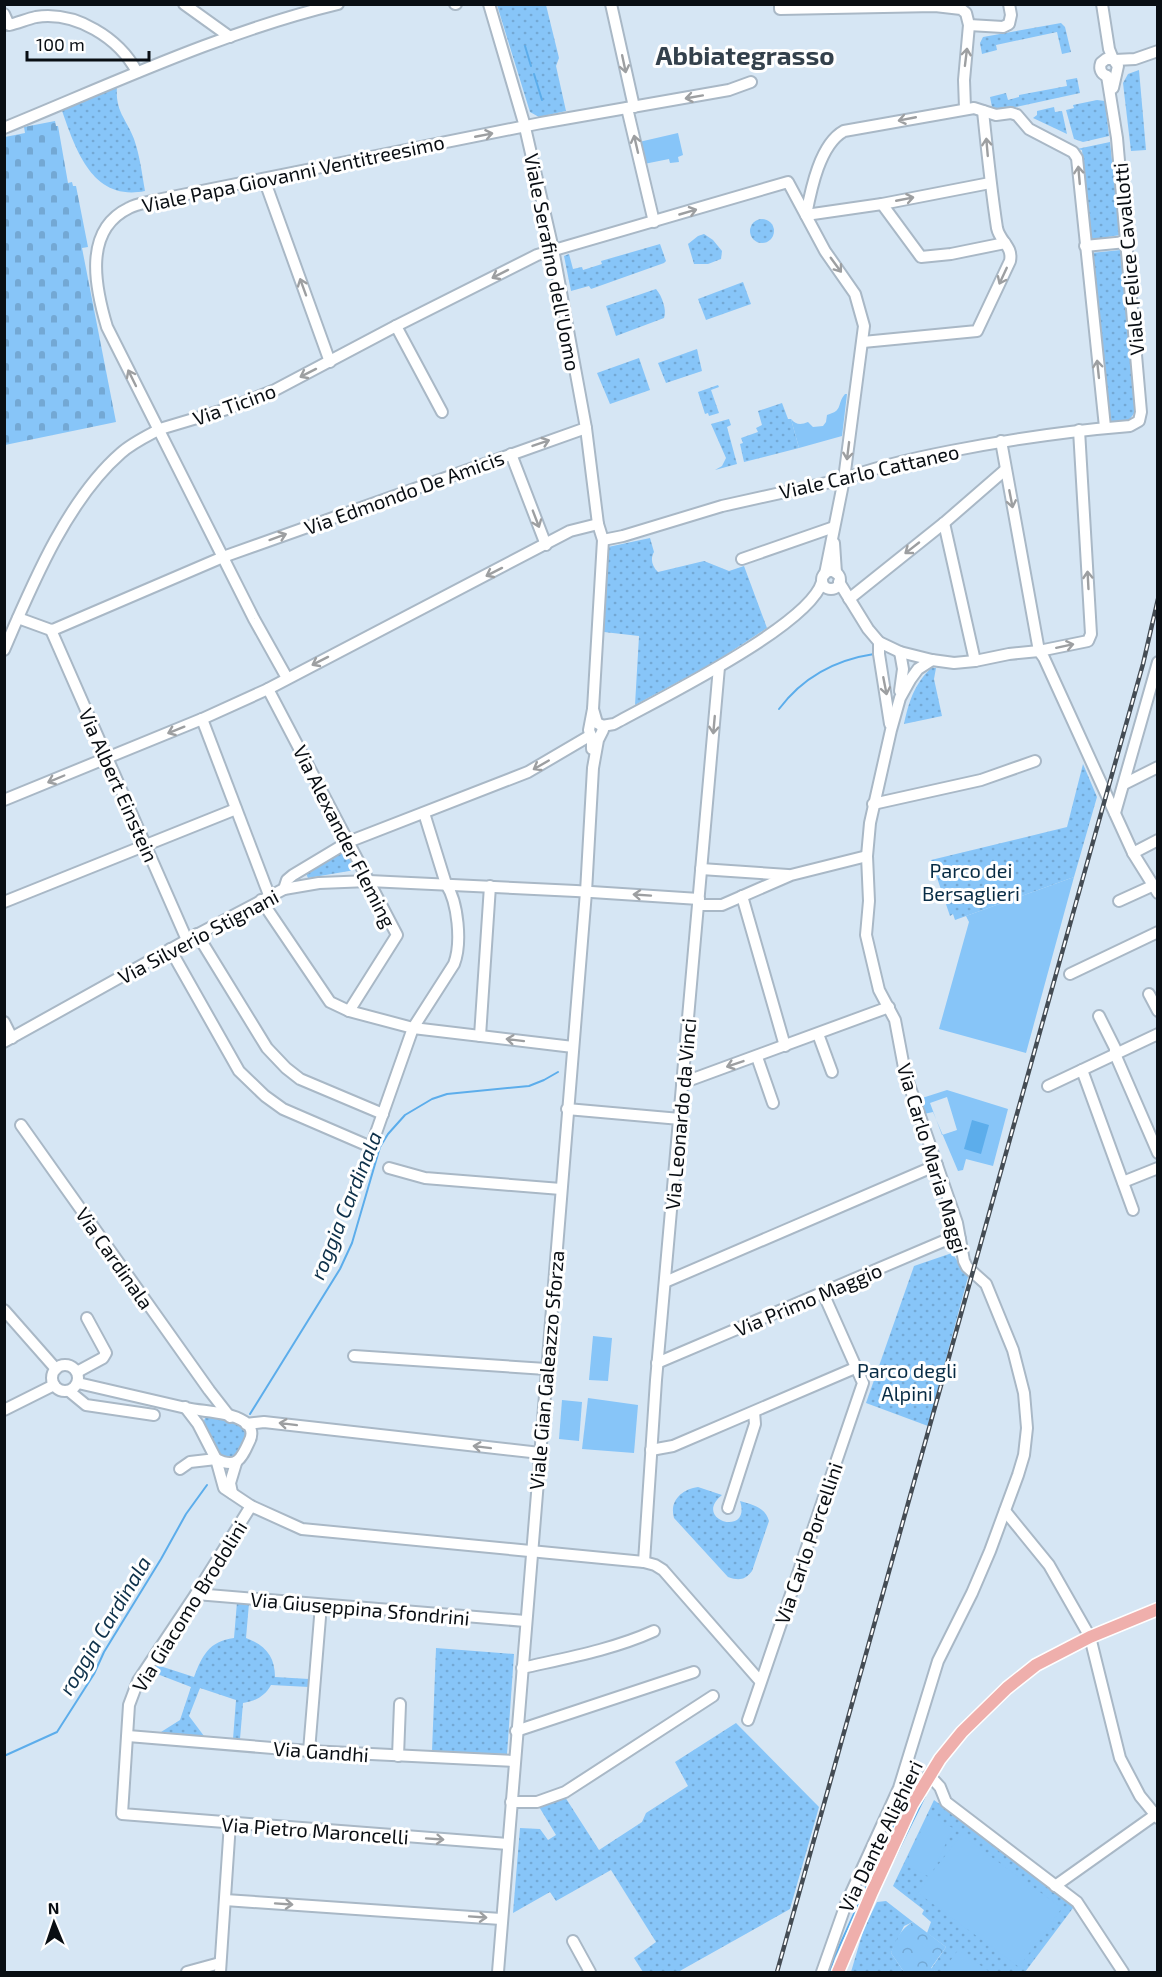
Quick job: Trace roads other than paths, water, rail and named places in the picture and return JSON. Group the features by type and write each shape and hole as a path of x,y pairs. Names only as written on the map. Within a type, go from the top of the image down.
{"main road":[{"name":"Via Dante Alighieri","path":"838,1972 912,1805 940,1759 967,1726 1026,1671 1090,1637 1158,1610"},
{"name":"Via Dante Alighieri","path":"846,1972 850,1947"}],"street":[{"path":"184,4 230,37"},
{"path":"4,128 137,72 230,37 338,4"},
{"name":"Viale Serafino dell'Uomo","path":"489,4 525,126 553,249 586,428 598,524 603,540"},
{"path":"611,4 654,222"},
{"name":"Viale Felice Cavallotti","path":"1102,4 1112,64 1112,97 1141,412 1139,421"},
{"path":"780,7 935,6 961,9 966,13 969,25 964,80 965,108"},
{"path":"969,25 1003,27 1010,24 1010,10"},
{"path":"4,14 9,25 37,17 59,18 82,24 103,34 131,60 137,72"},
{"path":"1112,64 1158,51"},
{"name":"Viale Papa Giovanni Ventitreesimo","path":"287,678 107,327 97,283 96,267 100,239 115,216 130,207 152,201 525,126 729,90 750,82"},
{"path":"1079,430 1090,639 1040,651 954,663 900,652 879,642 833,585 834,527 844,479 864,326 855,294 825,251 806,215 823,157 828,144 836,135 851,129 974,108 986,112 1017,115 1029,129 1073,152 1077,158 1105,428"},
{"path":"863,342 977,331 1010,261 1011,254 1010,248 999,236 990,183 986,112"},
{"path":"264,179 330,362"},
{"name":"Via Ticino","path":"4,650 56,540 88,489 121,453 160,429 251,401 396,326 553,249 788,182 806,215"},
{"path":"806,215 882,204 990,183"},
{"path":"882,204 921,257 951,254 1005,243"},
{"path":"1085,246 1126,242"},
{"path":"396,326 442,412"},
{"name":"Viale Carlo Cattaneo","path":"603,540 722,506 844,479 926,456 1001,441 1079,430 1130,426 1139,421"},
{"name":"Via Edmondo De Amicis","path":"51,630 223,557 586,428"},
{"path":"1001,441 1040,651 1133,853 1155,890 1119,901"},
{"path":"511,454 546,545"},
{"path":"284,889 287,880 292,875 348,842 528,772 596,729 614,724 719,667 796,615 833,585 945,523 1005,470"},
{"path":"945,523 975,661"},
{"path":"4,800 202,719 268,689 570,531 598,524"},
{"path":"742,559 834,527"},
{"name":"Viale Gian Galeazzo Sforza","path":"498,1972 586,892 596,729 593,709 603,540"},
{"path":"18,618 51,630"},
{"name":"Via Albert Einstein","path":"51,630 187,940"},
{"name":"Via Carlo Maria Maggi","path":"879,642 891,730"},
{"name":"Via Carlo Maria Maggi","path":"822,1972 846,1904 898,1788 934,1669 972,1593 1005,1511 1025,1449 1027,1428 1024,1393 1013,1350 986,1284 965,1264 960,1239 937,1165 905,1073 895,1020 879,990 866,935 869,901 867,856 873,804 900,698 903,669 900,652"},
{"name":"Via Carlo Maria Maggi","path":"900,698 918,669 932,660"},
{"path":"1115,813 1158,662"},
{"name":"Via Leonardo da Vinci","path":"644,1562 657,1363 719,667"},
{"name":"Via Alexander Fleming","path":"268,689 397,935 349,1011"},
{"path":"1146,698 1158,693"},
{"path":"202,719 236,808 265,897 330,1002 349,1011 413,1028 573,1047"},
{"path":"873,804 981,780 1035,761"},
{"path":"1124,784 1158,766"},
{"path":"4,902 236,808"},
{"path":"170,949 239,1071 265,1096 284,1109 371,1147 413,1028 456,959 458,928 450,890 446,884 424,813"},
{"path":"1133,853 1158,840"},
{"path":"701,869 791,875 867,856"},
{"name":"Via Silverio Stignani","path":"8,1040 197,934 284,889 319,883 369,881 586,892 722,905 791,875"},
{"path":"480,1035 490,886"},
{"path":"742,896 785,1046"},
{"path":"1070,974 1158,932"},
{"path":"197,934 267,1048 286,1068 300,1079 383,1114"},
{"path":"1149,994 1158,1011"},
{"path":"682,1083 888,1007"},
{"path":"1100,1016 1158,1153"},
{"path":"4,1022 8,1040"},
{"path":"818,1034 832,1072"},
{"path":"1048,1086 1158,1034"},
{"path":"756,1057 773,1103"},
{"path":"1082,1070 1133,1210"},
{"path":"567,1109 680,1119"},
{"name":"Via Cardinala","path":"21,1125 230,1417"},
{"path":"665,1282 937,1165"},
{"path":"389,1167 425,1178 561,1190"},
{"path":"1123,1182 1158,1168"},
{"name":"Via Primo Maggio","path":"657,1363 946,1240 960,1239"},
{"name":"Via Carlo Porcellini","path":"748,1720 863,1383 823,1293"},
{"path":"4,1310 56,1369"},
{"path":"77,1372 103,1358 106,1353 87,1318"},
{"path":"354,1356 546,1369"},
{"path":"77,1372 72,1366 67,1365 56,1369 52,1377 54,1385 61,1391 74,1387 214,1412 246,1424 251,1428 252,1436 243,1457 236,1463 230,1483 232,1494"},
{"path":"651,1450 673,1446 855,1368"},
{"path":"77,1372 74,1387 86,1405 154,1415"},
{"path":"4,1410 54,1385"},
{"path":"198,1424 200,1414 210,1402 209,1390"},
{"path":"185,1407 198,1424 216,1459 224,1488 251,1506 302,1529 644,1562 655,1565 663,1570 760,1681"},
{"path":"728,1508 755,1424 754,1412"},
{"path":"246,1424 264,1422 540,1453"},
{"path":"180,1469 190,1462 216,1459 225,1464 236,1463"},
{"name":"Via Giacomo Brodolini","path":"122,1814 129,1705 138,1681 251,1506"},
{"path":"1005,1511 1049,1565 1090,1637 1120,1758 1130,1780 1156,1817 1055,1886"},
{"name":"Via Giuseppina Sfondrini","path":"196,1594 525,1621"},
{"path":"309,1750 321,1605"},
{"path":"522,1668 634,1640 654,1631"},
{"path":"516,1731 694,1672"},
{"path":"511,1802 537,1802 565,1792 713,1696"},
{"path":"398,1756 400,1704"},
{"name":"Via Gandhi","path":"128,1736 398,1756 514,1761"},
{"path":"929,1775 940,1787 946,1802 1077,1902 1123,1972"},
{"name":"Via Pietro Maroncelli","path":"122,1814 508,1844"},
{"path":"187,1972 220,1968 230,1823"},
{"path":"225,1900 501,1919"},
{"path":"573,1941 590,1972"}],"waterway":[{"path":"525,46 531,66"},
{"path":"534,74 542,100"},
{"name":"roggia Cardinala","path":"779,709 798,688 820,672 846,661 874,654"},
{"name":"roggia Cardinala","path":"250,1414 340,1269 352,1243 380,1147 405,1115 432,1099 447,1094 529,1086 558,1072"},
{"name":"roggia Cardinala","path":"4,1756 57,1732 94,1674 104,1652 186,1514 207,1485"},
{"path":"830,1972 834,1958 893,1828 921,1774"},
{"path":"893,1861 925,1796"}],"railway":[{"path":"777,1972 1143,664 1158,599"}],"district":[{"name":"Abbiategrasso","path":"745,54"}],"park label":[{"name":"Parco dei Bersaglieri","path":"971,882"},
{"name":"Parco degli Alpini","path":"907,1382"}]}
